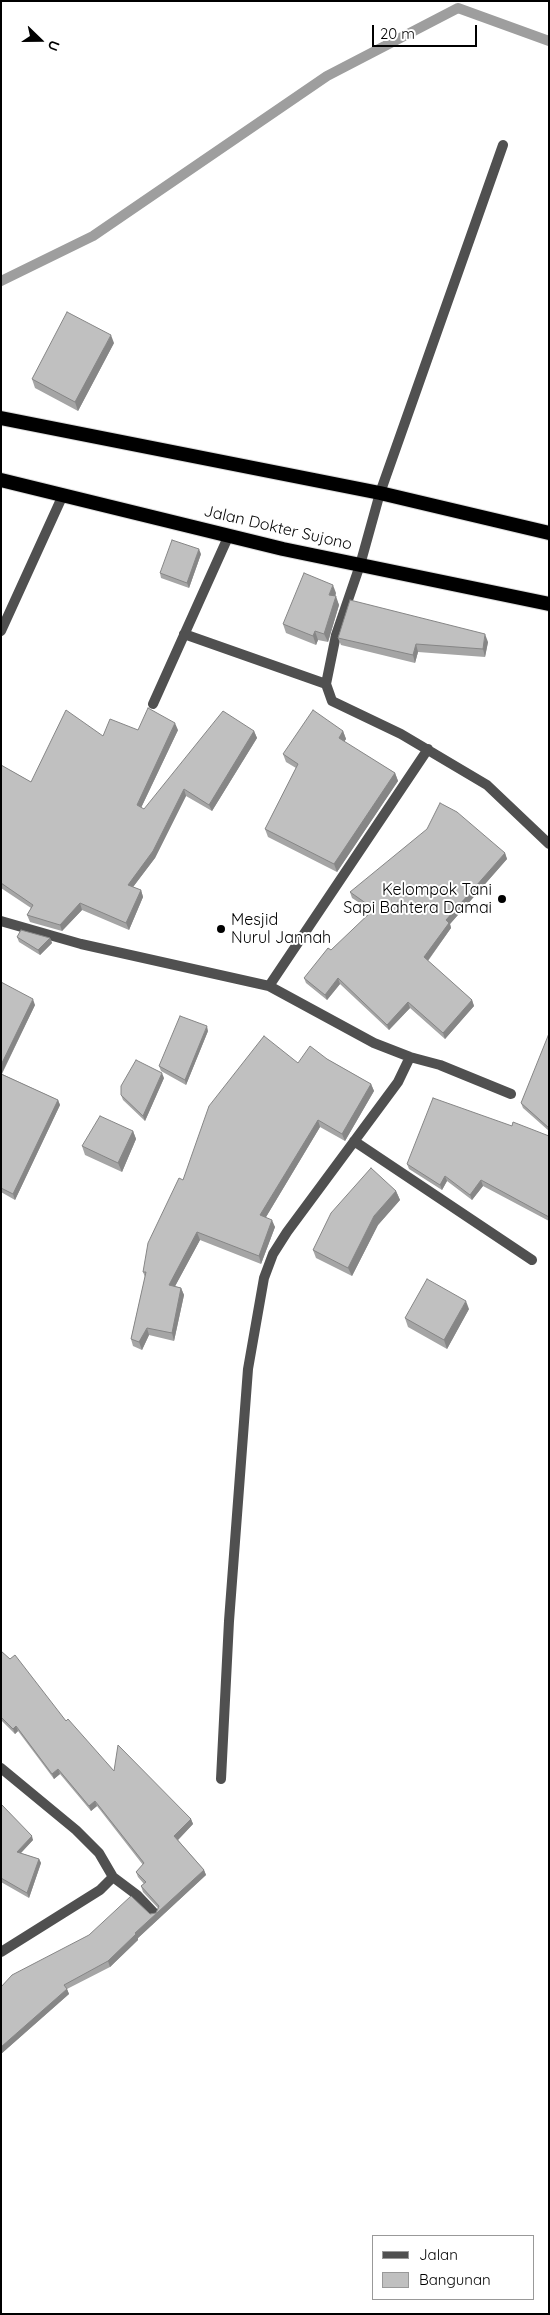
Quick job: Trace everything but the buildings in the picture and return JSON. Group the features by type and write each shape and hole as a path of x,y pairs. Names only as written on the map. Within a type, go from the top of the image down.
{"highway":[{"path":"1,418 380,493 549,533"},
{"name":"Jalan Dokter Sujono","path":"1,480 360,565 549,604"}],"street":[{"path":"503,145 380,493 360,565 336,636 326,684 332,701 401,734 487,785 549,844"},
{"path":"1,631 63,495"},
{"path":"153,704 228,535"},
{"path":"184,634 326,684"},
{"path":"269,986 428,749"},
{"path":"1,921 81,944 269,986 374,1043 410,1057 440,1065 511,1094"},
{"path":"222,1779 229,1621 248,1369 264,1278 273,1254 287,1232 398,1082 410,1057"},
{"path":"354,1142 532,1260"},
{"path":"1,1768 76,1830 99,1853 113,1877 137,1894 154,1913"},
{"path":"1,1952 100,1890 113,1877"}],"waterway":[{"path":"1,281 93,236 327,76 458,8 549,41"}],"place":[{"name":"Kelompok Tani Sapi Bahtera Damai","path":"502,899"},
{"name":"Mesjid Nurul Jannah","path":"221,929"}]}
